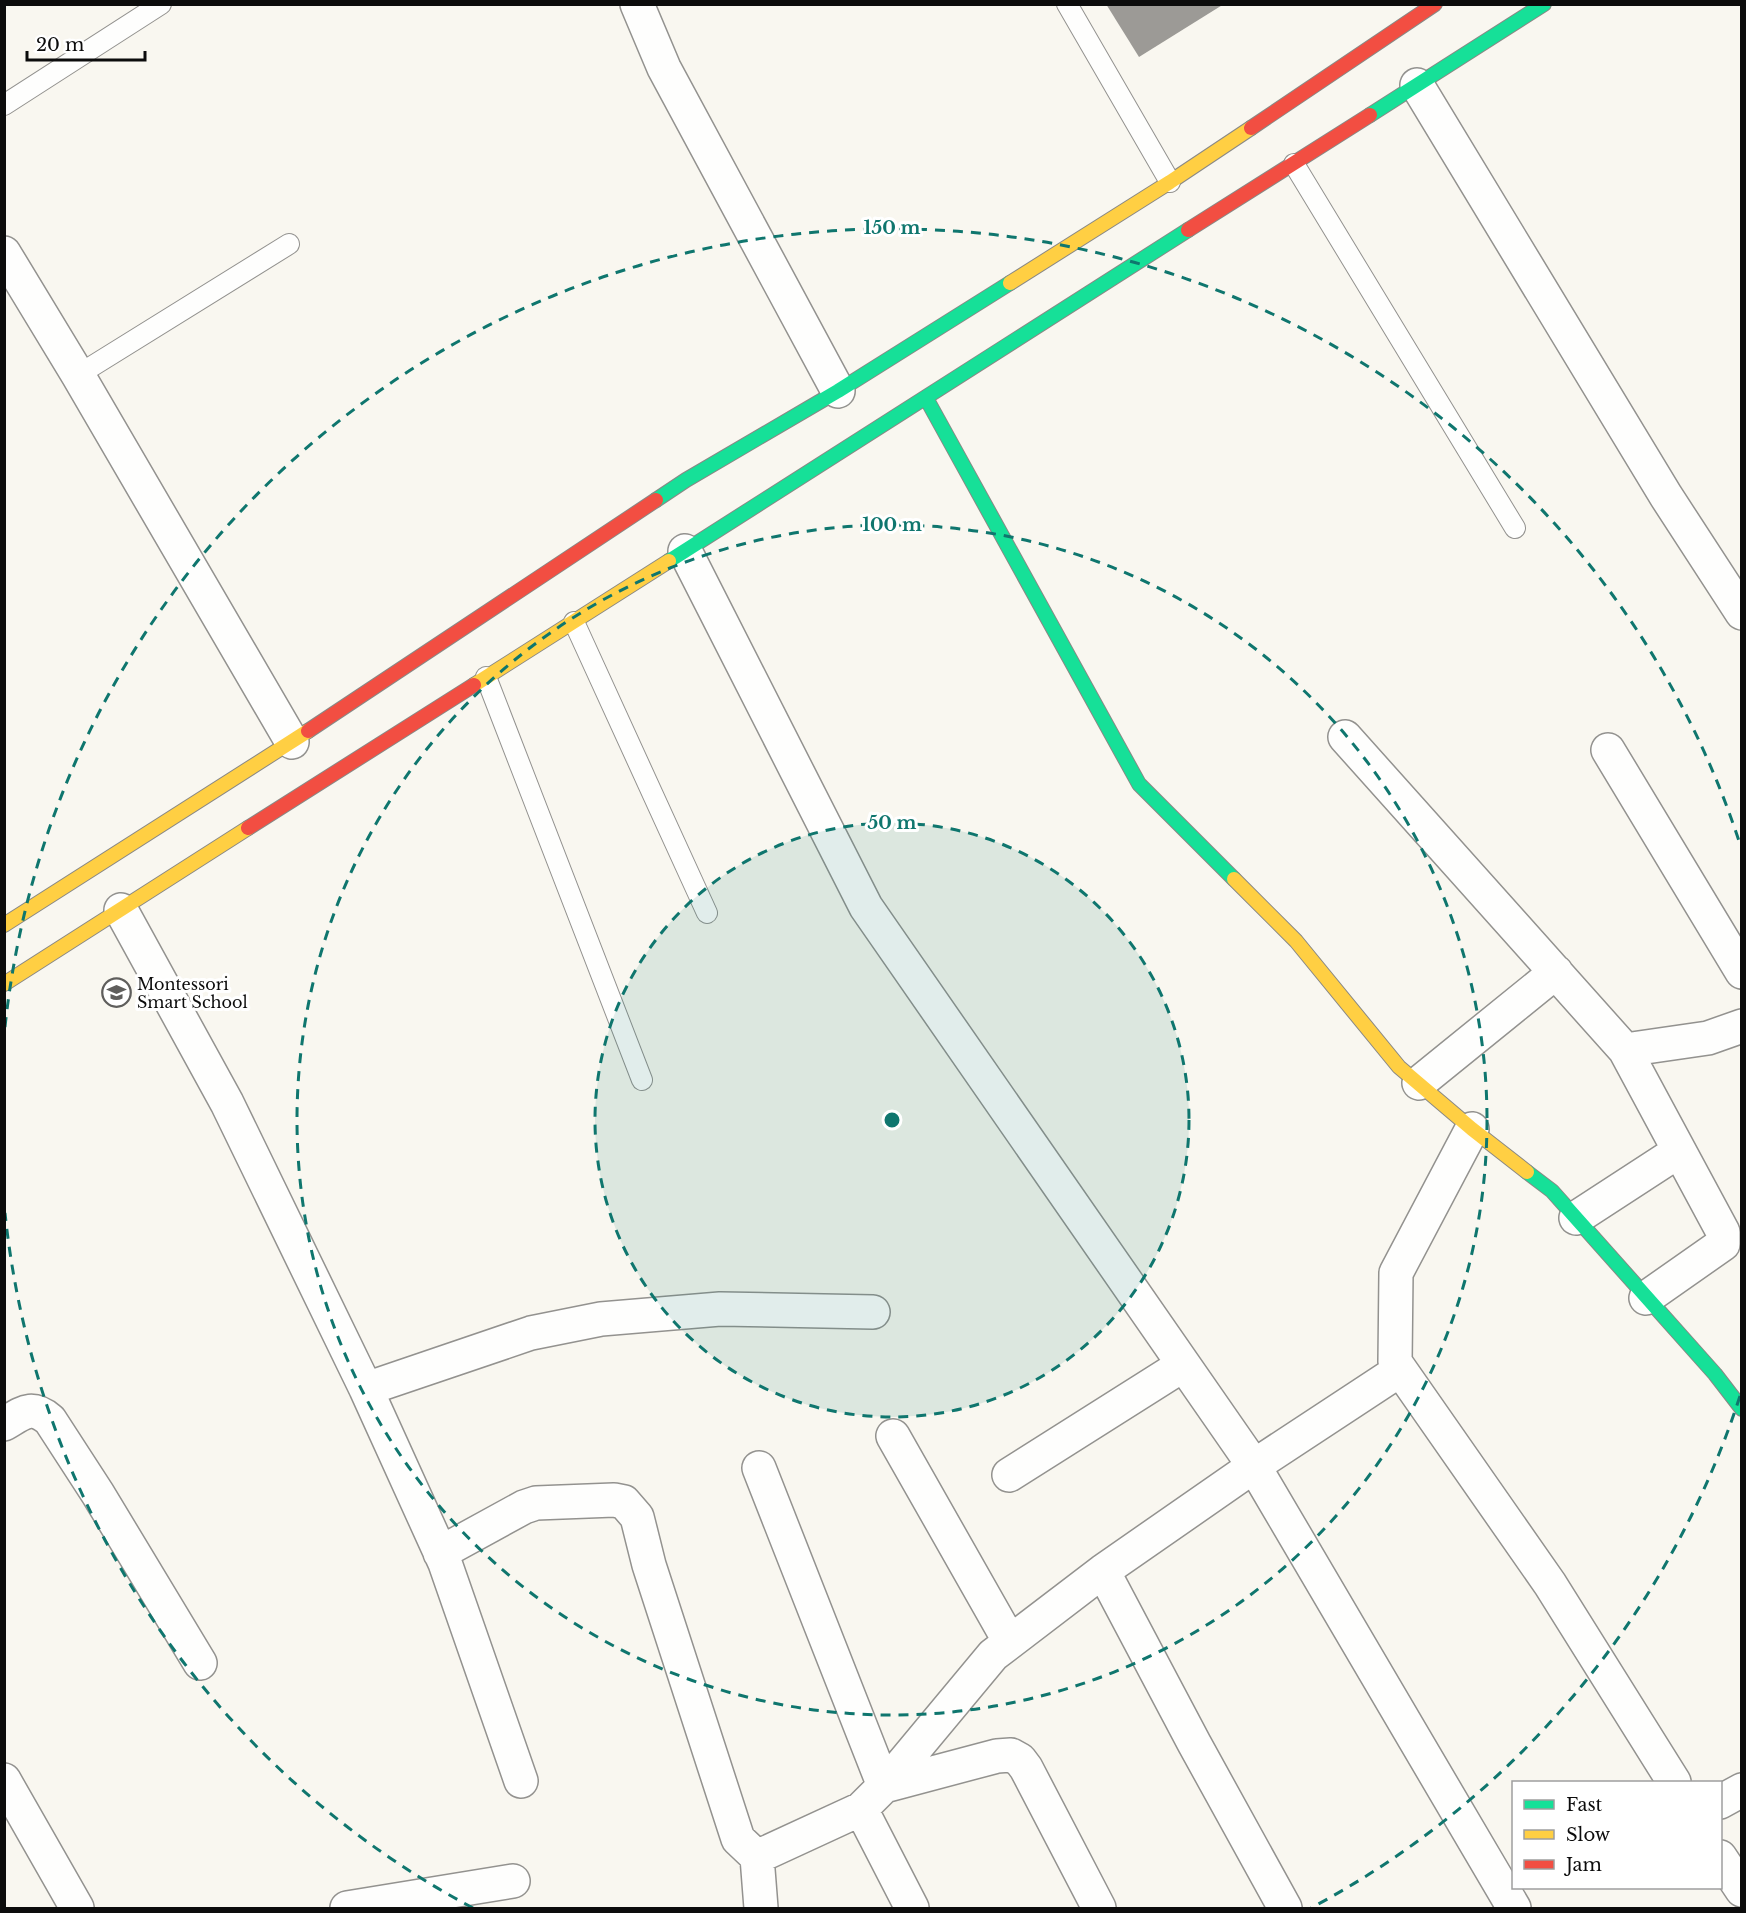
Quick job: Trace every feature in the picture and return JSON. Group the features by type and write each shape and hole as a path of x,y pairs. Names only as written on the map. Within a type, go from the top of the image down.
{"main road":[{"path":"4,984 1544,4"},
{"path":"4,925 292,742 686,480 838,391 1170,182 1430,6"},
{"path":"927,398 1139,784 1296,941 1399,1067 1472,1129 1552,1191 1715,1374 1742,1409"}],"street":[{"path":"637,4 664,68 838,391"},
{"path":"1417,85 1666,496 1742,614"},
{"path":"5,255 78,375 292,742"},
{"path":"685,551 866,906 1254,1466 1514,1908"},
{"path":"1345,737 1625,1050 1679,1150 1723,1232 1723,1244 1647,1298"},
{"path":"1608,750 1742,972"},
{"path":"121,910 227,1103 323,1296 366,1389 445,1563 521,1781"},
{"path":"1419,1083 1556,972"},
{"path":"1625,1050 1708,1038 1742,1026"},
{"path":"1472,1129 1396,1273 1395,1362 1550,1584 1673,1781"},
{"path":"1576,1218 1679,1150"},
{"path":"366,1389 531,1333 602,1318 720,1309 873,1312"},
{"path":"1009,1475 1184,1365"},
{"path":"757,1857 861,1809 884,1786 993,1656 1010,1642 1103,1571 1254,1466 1400,1370"},
{"path":"4,1424 32,1410 41,1412 50,1420 98,1494 200,1663"},
{"path":"893,1436 1010,1642"},
{"path":"759,1468 884,1786"},
{"path":"440,1553 524,1507 536,1503 614,1500 624,1502 631,1509 637,1516 649,1565 738,1839 757,1857 761,1908"},
{"path":"1103,1571 1285,1908"},
{"path":"884,1786 997,1756 1011,1755 1020,1760 1099,1908"},
{"path":"4,1780 77,1908"},
{"path":"1722,1801 1742,1790"},
{"path":"861,1809 912,1908"},
{"path":"1722,1860 1742,1890"},
{"path":"347,1908 513,1881"}],"lane":[{"path":"4,105 161,4"},
{"path":"1067,4 1170,182"},
{"path":"1294,164 1515,528"},
{"path":"78,375 289,244"},
{"path":"574,622 707,913"},
{"path":"486,677 642,1080"}],"building":[{"path":"1106,4 1224,4 1139,57"}],"traffic: fast":[{"path":"1370,115 1544,4"},
{"path":"669,561 1188,230"},
{"path":"656,500 838,391 1010,283"},
{"path":"926,398 1139,784 1234,879"},
{"path":"1527,1172 1552,1191 1715,1374 1742,1409"}],"traffic: slow":[{"path":"1010,283 1251,128"},
{"path":"474,685 669,561"},
{"path":"4,925 308,731"},
{"path":"4,984 248,828"},
{"path":"1234,879 1296,941 1399,1067 1527,1172"}],"traffic: jam":[{"path":"1251,128 1435,4"},
{"path":"1188,230 1370,115"},
{"path":"308,731 656,500"},
{"path":"248,828 474,685"}],"place":[{"name":"Montessori Smart School","path":"116,993"}]}
